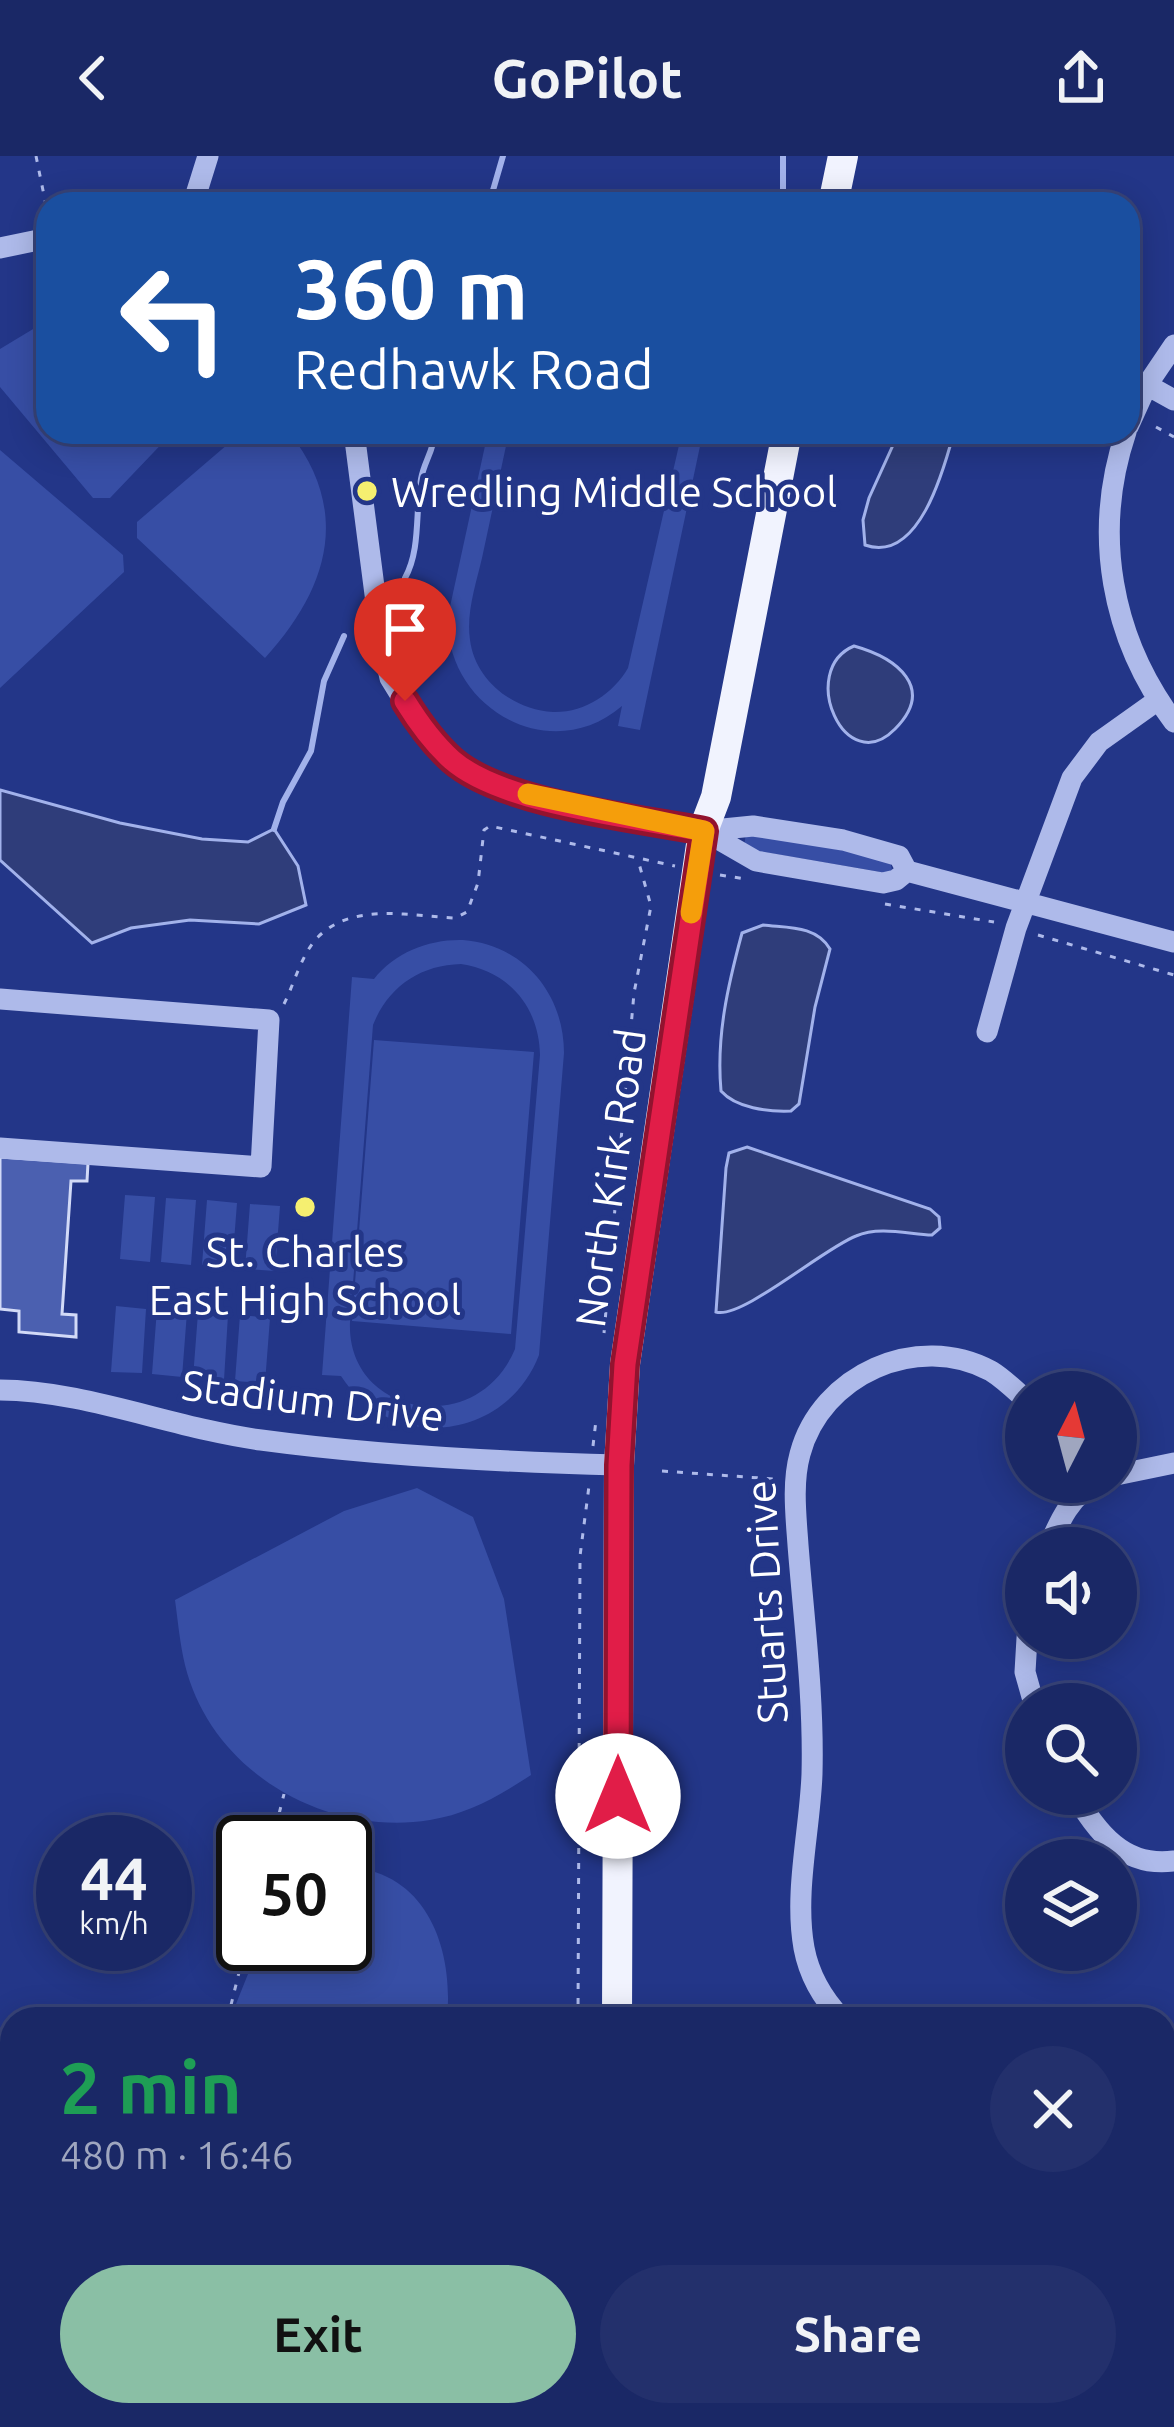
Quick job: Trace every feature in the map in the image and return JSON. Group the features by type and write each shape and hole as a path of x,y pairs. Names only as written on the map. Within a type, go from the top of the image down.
{"main road":[{"path":"836,192 843,156"},
{"name":"North Kirk Road","path":"617,2007 619,1465 625,1364 704,831 716,797 785,444"}],"street":[{"path":"197,192 208,156"},
{"path":"0,248 36,240"},
{"path":"1140,401 1174,345"},
{"path":"1147,385 1174,400"},
{"path":"356,444 390,678 419,724 454,762 500,786 557,802 704,831 753,826 843,840 898,856 907,871 1174,942"},
{"path":"1123,444 1112,487 1111,578 1135,659 1174,722"},
{"path":"988,1032 1016,928 1072,778 1100,742 1158,700"},
{"path":"704,831 756,861 883,883 907,871"},
{"path":"0,1000 269,1020 261,1167 0,1148"},
{"name":"Stuarts Drive","path":"833,2007 816,1983 802,1930 812,1735 796,1508 801,1449 830,1400 847,1383 891,1361 928,1358 972,1364 1005,1381"},
{"name":"Stadium Drive","path":"0,1390 66,1396 184,1427 262,1441 507,1462 619,1465"},
{"path":"1137,1470 1174,1463"},
{"path":"1087,1815 1115,1847 1148,1861 1174,1861"}],"path":[{"path":"36,156 43,192"},
{"path":"1156,427 1174,437"},
{"path":"282,1010 319,936 351,918 369,914 455,918 467,912 478,883 484,830 490,826 756,881"},
{"path":"885,904 1016,928 1174,975"},
{"path":"662,1471 774,1479"},
{"path":"279,1815 284,1794"},
{"path":"231,2006 239,1971"}],"shaded area":[{"path":"36,327 36,430 0,387 0,349"},
{"path":"48,444 162,444 110,498 93,498"},
{"path":"228,444 297,444 321,491 326,520 317,577 287,632 265,658 137,538 137,522"},
{"path":"485,444 506,444 470,609 473,654 488,680 524,706 553,712 596,700 628,668 679,444 700,444 640,730 618,726 622,706 594,724 564,731 534,729 506,718 482,701 463,677 451,649 448,616"},
{"path":"894,444 950,444 926,510 900,541 884,547 865,545 863,520"},
{"path":"0,450 123,555 124,572 0,688"},
{"path":"854,646 897,667 911,688 907,714 877,741 859,741 845,731 834,716 829,696 829,676 837,659"},
{"path":"0,790 120,823 202,839 248,842 274,829 298,866 306,905 259,924 190,920 131,928 92,943 0,860"},
{"path":"746,833 880,857 890,860 892,870 886,873 751,850 744,847"},
{"path":"763,925 809,932 830,949 799,1104 791,1111 753,1108 721,1091 722,1031 737,952 742,933"},
{"path":"451,940 505,951 536,976 557,1011 564,1053 539,1355 523,1384 501,1406 475,1420 446,1427 417,1426 388,1418 363,1401 341,1376 322,1375 352,977 374,979 403,955","holes":["446,965 478,968 518,994 534,1021 540,1055 515,1349 497,1378 473,1396 445,1405 417,1405 390,1396 369,1379 354,1354 350,1322 373,1025 387,1000 419,974"]},
{"path":"374,1040 534,1052 511,1334 352,1321"},
{"path":"747,1147 930,1209 939,1217 940,1228 932,1235 884,1231 856,1236 763,1295 728,1312 716,1312 726,1168 729,1153"},
{"path":"125,1195 155,1197 150,1262 120,1259"},
{"path":"166,1198 196,1200 191,1265 161,1262"},
{"path":"207,1200 237,1203 232,1267 202,1265"},
{"path":"250,1204 280,1206 275,1271 245,1269"},
{"path":"116,1306 146,1309 142,1373 111,1372"},
{"path":"157,1309 187,1312 182,1377 152,1374"},
{"path":"198,1313 228,1315 224,1380 193,1378"},
{"path":"240,1315 270,1318 265,1383 235,1381"},
{"path":"417,1488 473,1517 504,1599 531,1775 457,1813 390,1823 372,1821 372,1815 342,1815 278,1789 219,1736 199,1703 185,1665 175,1600 344,1511"},
{"path":"372,1872 397,1882 415,1898 429,1918 446,1966 447,2007 235,2007 249,1971 372,1971"}],"building":[{"path":"0,1157 88,1163 87,1181 71,1181 62,1314 76,1315 76,1337 19,1332 19,1311 0,1309"}],"waterway":[{"path":"492,192 503,156"},
{"path":"783,156 783,192"},
{"path":"405,578 416,543 421,479 433,444"},
{"path":"274,829 311,751 324,681 344,636"}],"slow traffic":[{"path":"528,794 704,831 691,913"}],"place":[{"name":"Wredling Middle School","path":"367,491"},
{"name":"St. Charles East High School","path":"305,1207"}],"route":[{"path":"405,701 454,762 500,786 704,831 625,1364 619,1465 618,1796"}]}
